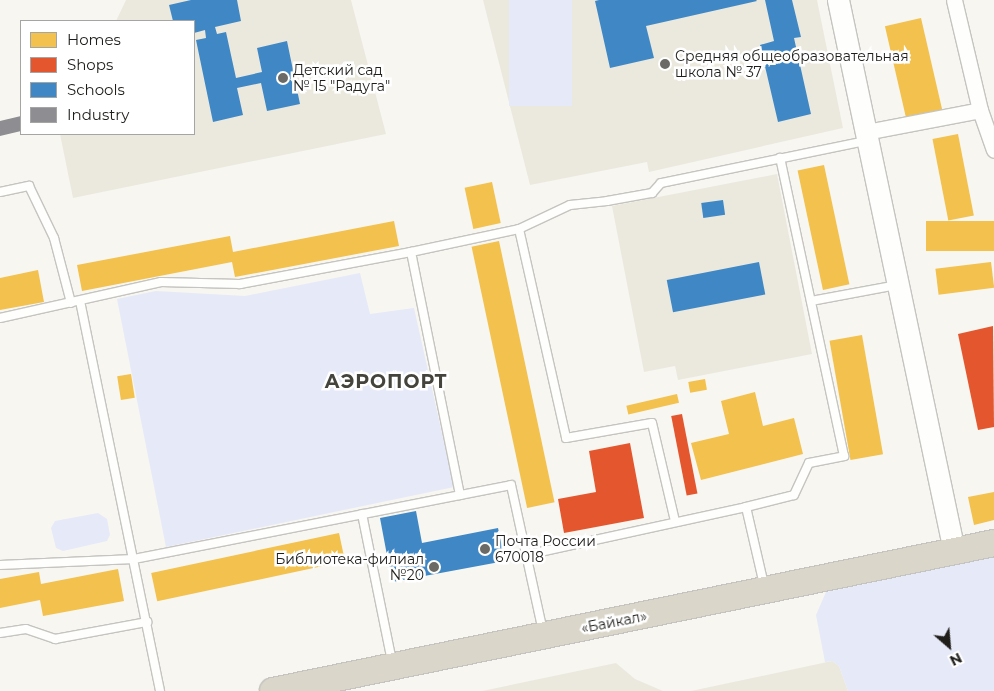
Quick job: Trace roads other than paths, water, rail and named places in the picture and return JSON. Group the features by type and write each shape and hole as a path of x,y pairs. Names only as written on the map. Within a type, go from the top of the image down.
{"highway":[{"name":"«Байкал»","path":"273,691 766,592 994,543"}],"main road":[{"path":"838,0 954,551"}],"street":[{"path":"954,0 980,110 994,150"},
{"path":"867,136 980,110"}],"lane":[{"path":"0,318 162,282 240,284 411,252 519,229 570,204 607,201 652,193 661,183 780,158 867,136"},
{"path":"526,555 675,521 746,508 794,495 809,463 844,456 780,158"},
{"path":"0,192 29,186 54,238 71,303"},
{"path":"519,229 566,438 652,423 675,521"},
{"path":"411,252 460,495"},
{"path":"811,301 898,285"},
{"path":"80,301 160,691"},
{"path":"0,565 134,559 511,485 543,636"},
{"path":"746,508 766,592"},
{"path":"362,514 393,667"},
{"path":"0,634 26,629 55,639 147,622"}],"place":[{"name":"Средняя общеобразовательная школа № 37","path":"665,64"},
{"name":"Детский сад № 15 \"Радуга\"","path":"283,78"},
{"name":"Почта России 670018","path":"485,549"},
{"name":"Библиотека-филиал №20","path":"434,567"}],"district":[{"name":"АЭРОПОРТ","path":"386,382"}]}
